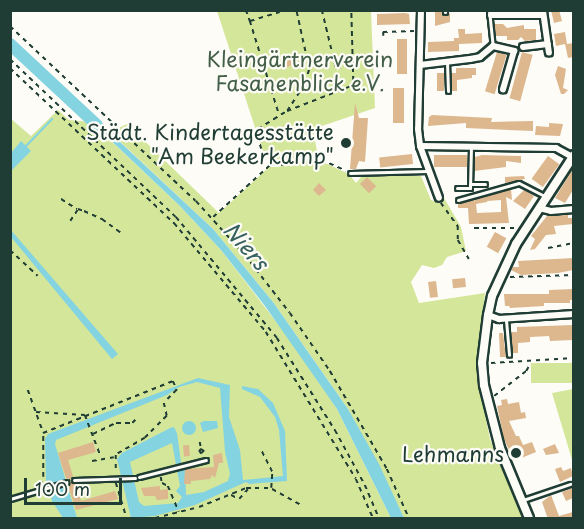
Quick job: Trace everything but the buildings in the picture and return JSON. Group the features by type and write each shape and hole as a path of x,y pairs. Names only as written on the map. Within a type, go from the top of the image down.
{"street":[{"path":"421,10 420,146 439,198"},
{"path":"490,13 543,13 549,53"},
{"path":"523,47 548,44"},
{"path":"420,65 480,57 493,46 514,51 503,89"},
{"path":"420,146 556,148 573,156 525,230 500,276 488,315 482,363 500,448 524,500 529,519"},
{"path":"539,208 551,211 573,209"},
{"path":"488,315 506,318 573,314"}],"lane":[{"path":"490,13 493,46"},
{"path":"514,51 523,47"},
{"path":"447,62 448,91"},
{"path":"457,188 470,188 471,147"},
{"path":"350,173 428,171"},
{"path":"458,200 519,183 546,197"},
{"path":"470,184 485,184"},
{"path":"506,318 509,355"},
{"path":"74,480 136,477 206,460"},
{"path":"10,499 67,482"},
{"path":"524,500 570,484"}],"path":[{"path":"246,10 279,115"},
{"path":"287,111 305,83 309,69 296,10"},
{"path":"322,10 336,68 353,65"},
{"path":"271,164 261,149 256,132 287,111 351,86 353,65 351,10"},
{"path":"250,21 280,12"},
{"path":"10,26 213,218 290,313 330,371 387,470 409,519"},
{"path":"383,36 383,32 421,30"},
{"path":"10,59 176,217 277,338 336,430 365,485 379,519"},
{"path":"10,68 174,223 267,332 356,479 373,519"},
{"path":"213,218 271,164 284,165 313,156 350,173"},
{"path":"439,198 444,211 458,226 458,240 469,259"},
{"path":"61,200 102,219 123,234"},
{"path":"70,221 78,209"},
{"path":"474,228 516,227 525,230"},
{"path":"548,249 573,243"},
{"path":"10,250 38,276"},
{"path":"500,276 518,279 573,275"},
{"path":"482,363 530,363 573,358"},
{"path":"488,399 498,394 526,371 530,363"},
{"path":"43,433 173,381 176,389 164,403 167,417 147,437 114,457 101,457 92,461"},
{"path":"28,390 43,433 43,477 38,491"},
{"path":"36,412 85,417"},
{"path":"85,417 101,457"},
{"path":"92,434 116,423 132,423 136,419"},
{"path":"201,442 201,449"},
{"path":"261,450 272,476 271,488"},
{"path":"114,457 127,519"},
{"path":"159,471 162,483 168,486 179,512"},
{"path":"230,495 239,499 248,488"},
{"path":"155,519 248,488 271,488 301,505"}],"green space":[{"name":"Kleingärtnerverein Fasanenblick e.V.","path":"217,11 371,11 375,108 313,129 318,157 308,154 278,164 272,163 262,149"},
{"path":"58,110 69,120 91,122 180,206 221,250 301,354 337,409 391,518 11,518 10,118 31,136"},
{"path":"127,124 219,213 269,167 314,158 349,174 356,183 363,175 421,176 431,200 436,202 444,198 461,227 466,251 447,257 442,265 434,268 422,265 411,282 419,303 485,293 478,357 483,405 490,439 522,518 404,518 348,409 273,302 213,229 110,132"},
{"path":"531,363 573,363 573,383 531,383"},
{"path":"574,389 573,463 552,393"}],"water":[{"path":"88,112 213,229 273,302 348,409 379,464 404,518 391,518 337,409 265,306 221,250 180,206 84,115"},
{"path":"21,141 31,151 11,171 11,153"},
{"path":"10,229 118,354 112,359 11,237"},
{"path":"198,378 230,385 229,417 240,450 243,480 283,476 279,430 275,417 260,397 242,389 242,386 258,389 273,403 285,431 287,481 249,484 246,482 195,505 155,516 131,518 117,459 122,453 170,428 174,427 177,433 181,462 185,467 186,495 204,492 228,481 230,474 225,452 220,388 197,382 179,387 167,395 56,440 55,444 77,518 63,518 52,501 46,481 45,439 48,434","holes":["172,443 180,486 176,491 182,497 178,503 144,506 139,502 130,462"]},
{"path":"186,421 192,421 196,428 192,435 186,435 182,431 182,425"},
{"path":"217,421 218,428 203,432 200,423"}],"waterway":[{"name":"Niers","path":"10,44 97,125"},
{"path":"25,147 52,119"}],"place":[{"name":"Städt. Kindertagesstätte \"Am Beekerkamp\"","path":"346,143"},
{"name":"Lehmanns","path":"516,453"}]}
